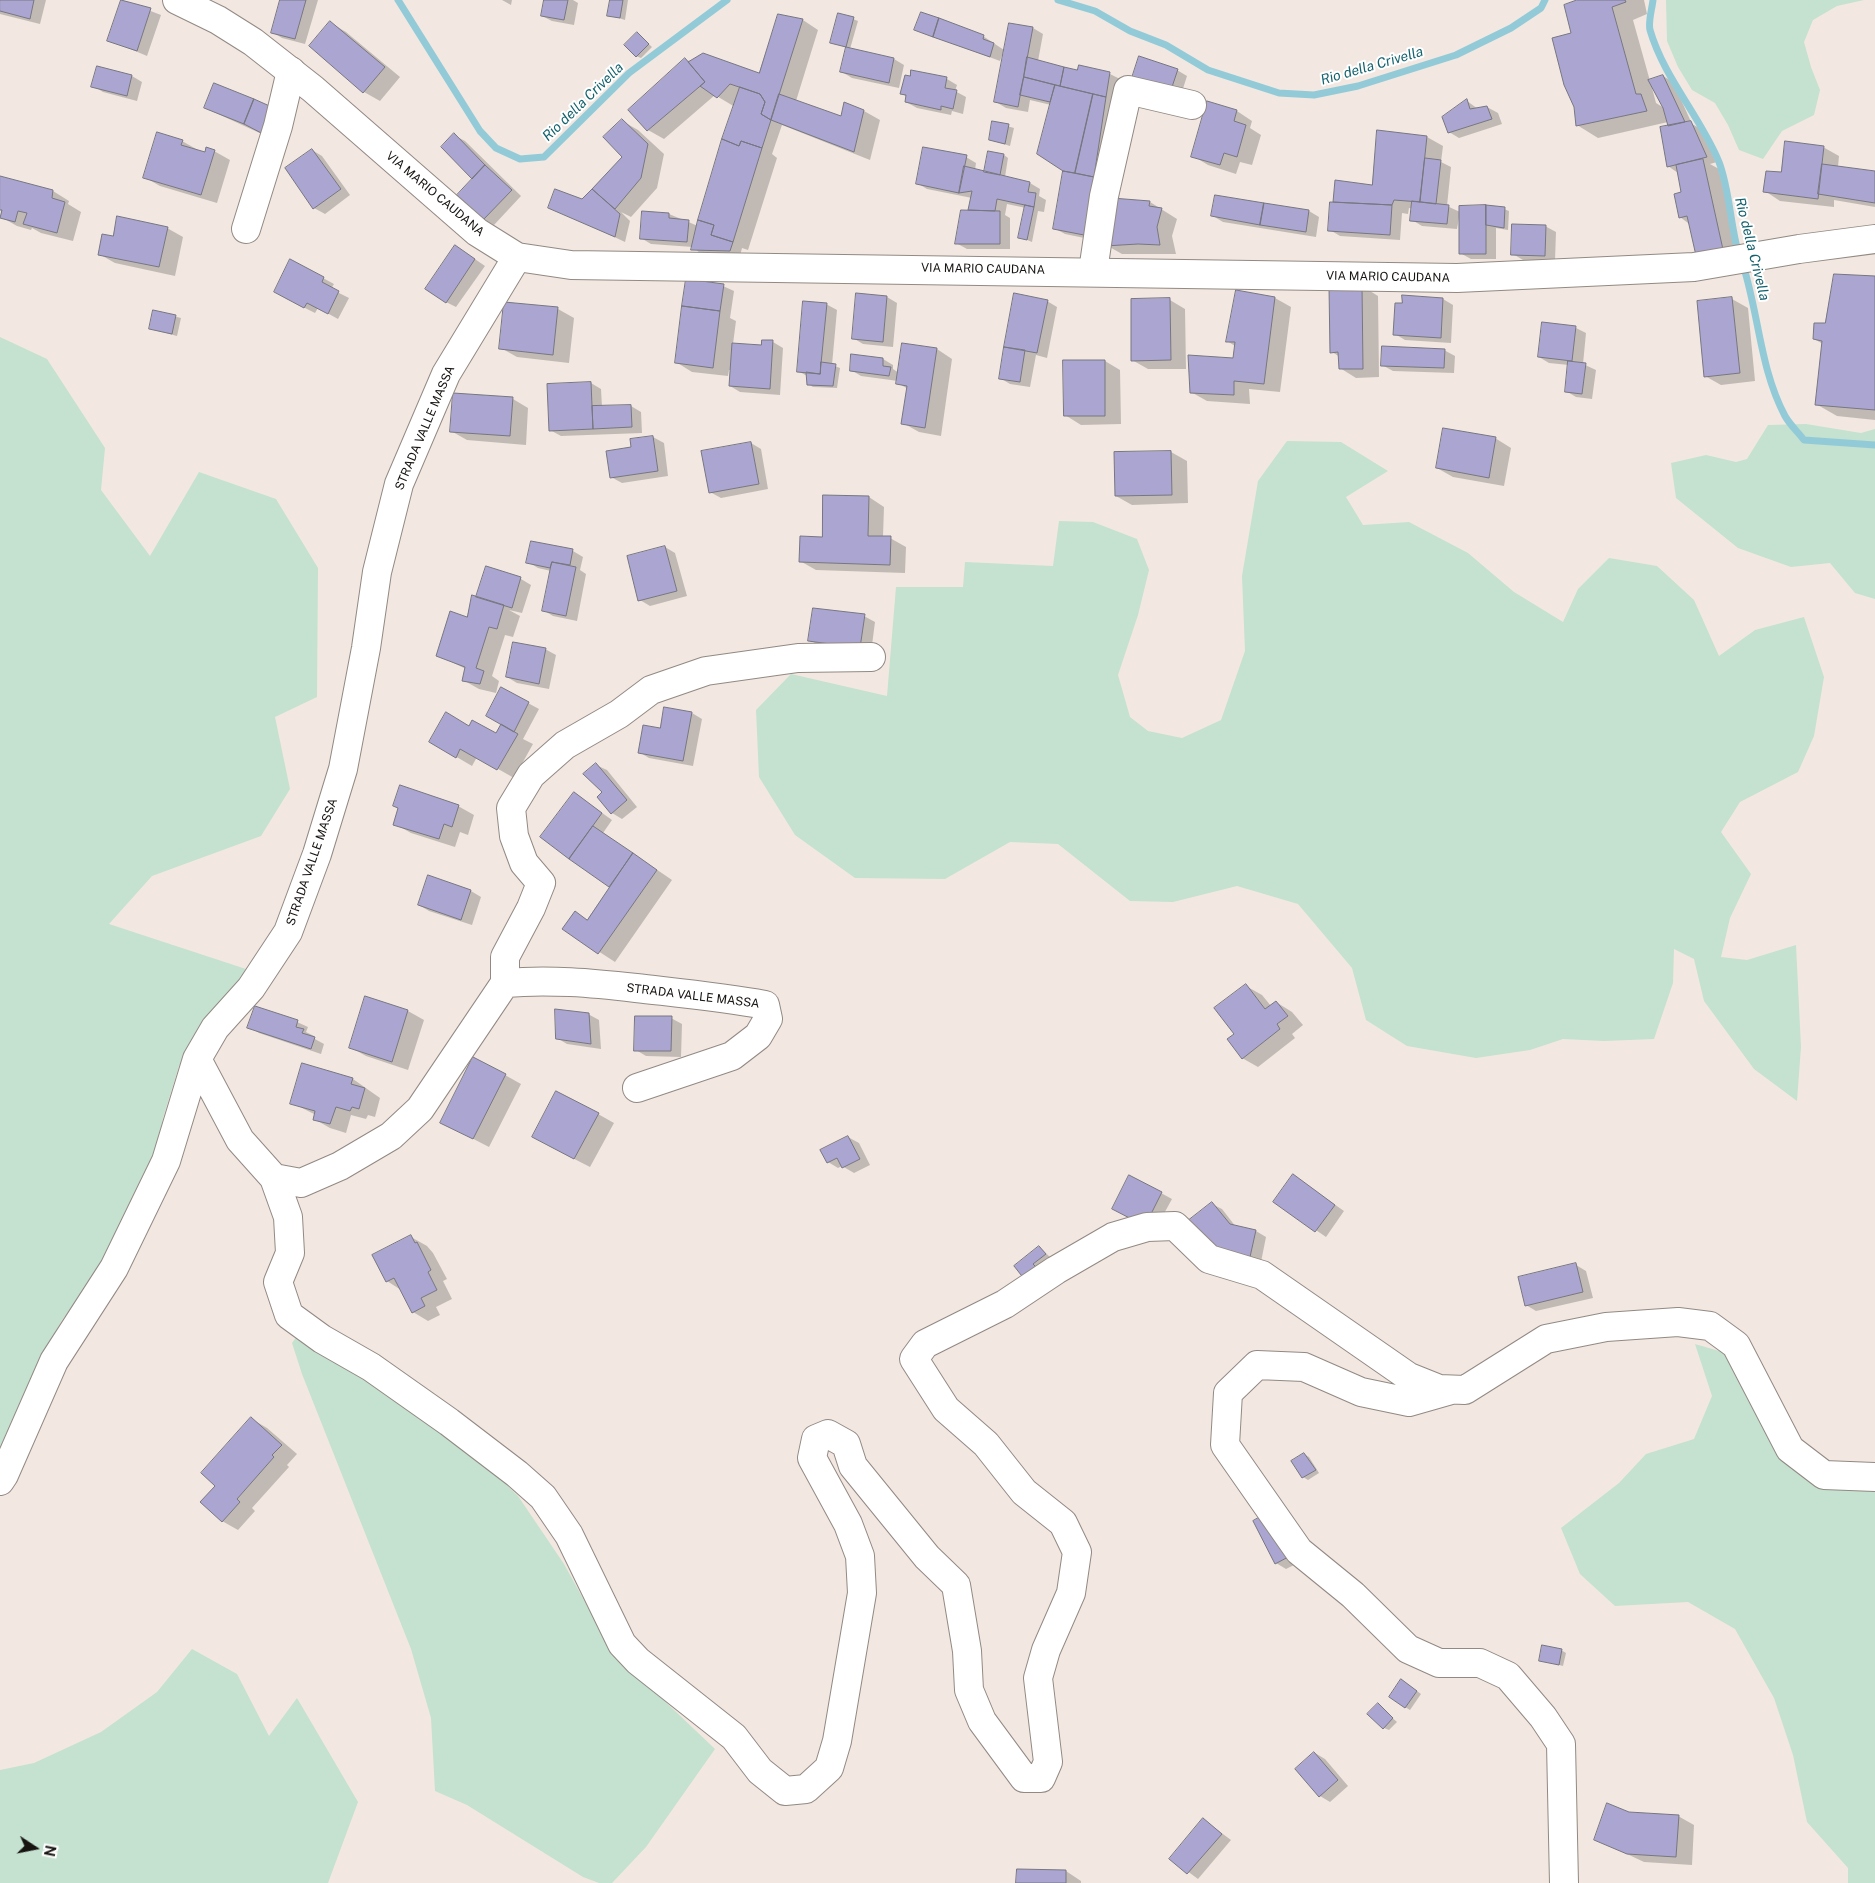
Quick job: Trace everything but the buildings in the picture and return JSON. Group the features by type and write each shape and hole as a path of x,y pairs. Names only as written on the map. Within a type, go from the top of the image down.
{"street":[{"name":"VIA MARIO CAUDANA","path":"177,0 232,28 290,71 477,232 517,257 570,264 1457,278 1694,267 1799,249 1875,239"},
{"path":"246,229 278,126 290,71"},
{"path":"1093,271 1104,196 1128,90 1192,106"},
{"name":"STRADA VALLE MASSA","path":"0,1481 54,1361 114,1268 166,1160 196,1059 215,1028 252,988 288,932 317,854 343,769 366,648 377,572 399,484 446,374 517,257"},
{"path":"274,1178 301,1183 340,1166 391,1136 420,1109 505,983 505,956 531,908 541,883 524,863 514,836 511,808 532,775 565,745 619,714 650,690 706,671 798,658 871,657"},
{"name":"STRADA VALLE MASSA","path":"505,983 534,980 586,983 719,997 765,1005 768,1019 758,1036 732,1056 637,1088"},
{"path":"196,1059 240,1140 274,1178 288,1217 290,1253 278,1282 289,1315 322,1339 371,1367 449,1422 517,1474 543,1497 569,1535 622,1644 638,1661 734,1737 760,1770 785,1791 806,1789 829,1768 837,1741 862,1593 860,1556 851,1532 812,1458 816,1438 828,1434 846,1444 853,1466 927,1558 956,1585 967,1651 969,1690 982,1721 1024,1778 1041,1778 1048,1762 1038,1678 1046,1650 1070,1593 1077,1552 1063,1523 1024,1492 986,1444 946,1409 914,1359 925,1344 1005,1304 1056,1270 1113,1237 1147,1227 1175,1226 1209,1259 1262,1275 1408,1377 1439,1389 1465,1390 1546,1339 1615,1326 1678,1322 1710,1326 1736,1345 1790,1449 1824,1475 1875,1477"},
{"path":"1453,1389 1409,1402 1361,1392 1304,1367 1257,1365 1228,1393 1225,1445 1299,1551 1353,1595 1408,1649 1438,1663 1480,1663 1508,1676 1543,1717 1561,1744 1564,1883"}],"green space":[{"path":"1666,0 1864,0 1837,6 1813,20 1804,42 1820,90 1814,115 1782,131 1763,159 1739,150 1728,125 1715,103 1692,90 1678,67 1667,41"},
{"path":"0,337 47,359 105,448 101,490 150,556 199,472 276,499 318,568 317,697 275,717 290,789 261,836 152,876 109,924 249,970 179,1066 163,1118 152,1172 112,1254 62,1320 39,1362 0,1457"},
{"path":"1806,424 1861,433 1875,429 1875,599 1855,593 1830,563 1791,567 1738,548 1676,498 1671,463 1706,455 1736,462 1747,459 1768,425"},
{"path":"1287,441 1341,442 1388,471 1346,497 1363,525 1409,522 1468,553 1514,592 1563,622 1578,589 1609,558 1657,566 1694,600 1719,656 1755,630 1804,617 1824,677 1814,736 1798,772 1740,802 1721,832 1751,874 1730,918 1721,957 1747,960 1796,945 1801,1047 1797,1101 1754,1069 1704,1001 1694,959 1674,949 1673,983 1654,1039 1604,1041 1563,1039 1530,1050 1476,1058 1407,1046 1366,1020 1352,968 1298,904 1237,886 1173,902 1130,901 1058,844 1010,842 945,879 855,878 795,835 759,777 756,710 791,674 887,696 896,587 963,587 965,562 1053,566 1059,521 1093,522 1137,539 1149,570 1138,615 1118,675 1130,717 1148,731 1182,738 1221,720 1245,651 1242,576 1258,481"},
{"path":"297,1336 387,1379 477,1456 518,1496 564,1564 612,1651 715,1749 646,1847 612,1883 599,1883 583,1877 467,1805 435,1791 431,1718 411,1649 302,1374 292,1343"},
{"path":"1695,1344 1733,1355 1801,1442 1831,1462 1875,1463 1875,1883 1848,1883 1848,1868 1807,1822 1793,1755 1774,1698 1735,1629 1688,1602 1615,1606 1580,1574 1561,1528 1619,1483 1646,1454 1694,1439 1712,1396"},
{"path":"192,1649 237,1674 269,1736 297,1698 358,1802 328,1883 0,1883 0,1770 34,1763 101,1732 157,1692"}],"waterway":[{"name":"Rio della Crivella","path":"398,0 480,131 496,148 520,159 544,157 629,73 727,0"},
{"name":"Rio della Crivella","path":"1058,0 1095,11 1130,31 1166,45 1208,70 1279,93 1314,95 1358,86 1456,55 1511,28 1541,8 1545,0"},
{"name":"Rio della Crivella","path":"1653,0 1650,30 1656,48 1719,162 1723,173 1739,255"},
{"name":"Rio della Crivella","path":"1743,265 1770,380 1789,422 1804,440 1875,445"}]}
